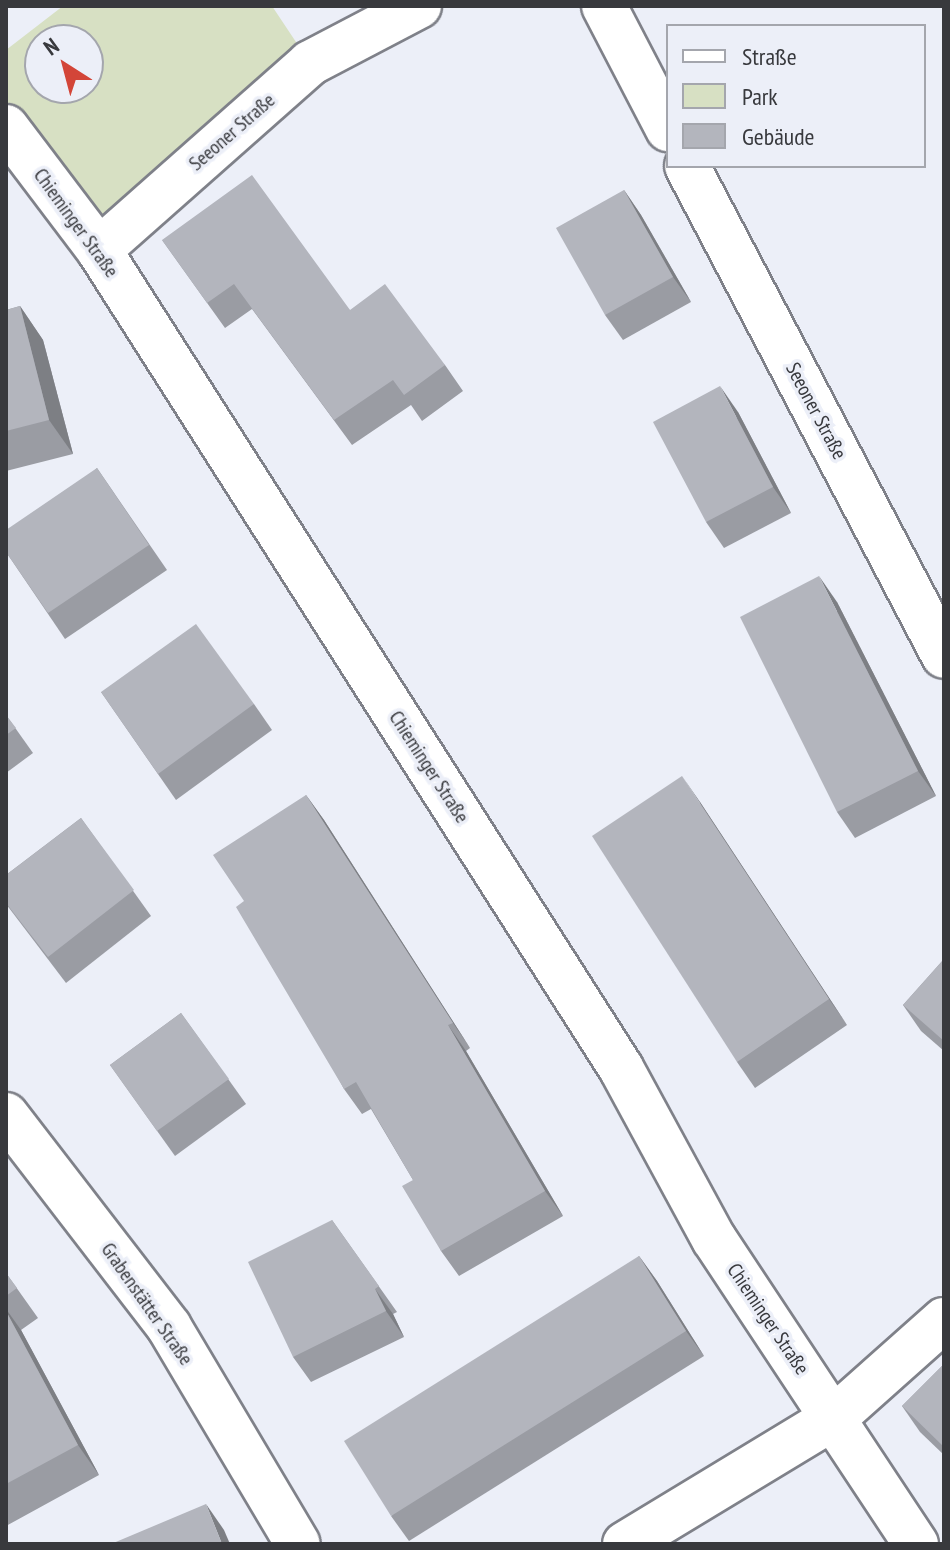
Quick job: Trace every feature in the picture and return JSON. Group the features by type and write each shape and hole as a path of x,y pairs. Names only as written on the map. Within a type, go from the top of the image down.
{"street":[{"name":"Seeoner Straße","path":"99,250 310,63 419,6"},
{"path":"604,6 666,125"},
{"name":"Chieminger Straße","path":"6,127 99,250 621,1068 714,1239 835,1417 916,1544"},
{"name":"Seeoner Straße","path":"688,168 944,656"},
{"name":"Grabenstätter Straße","path":"6,1115 169,1327 298,1544"},
{"path":"625,1544 835,1417 944,1320"}],"green space":[{"path":"63,6 272,6 310,63 99,250 6,127 6,50 24,36 24,104 104,104 104,24 40,24"}],"building":[{"path":"252,175 350,310 385,284 445,365 404,395 393,380 334,420 234,284 207,303 162,240"},
{"path":"624,190 673,277 605,315 556,228"},
{"path":"20,306 49,420 6,431 6,310"},
{"path":"720,386 773,487 706,522 653,422"},
{"path":"97,468 149,545 48,613 6,552 6,530"},
{"path":"819,576 918,771 837,812 740,617"},
{"path":"196,624 254,704 158,774 101,692"},
{"path":"6,715 16,728 6,735"},
{"path":"682,776 829,999 737,1062 592,836"},
{"path":"306,795 453,1023 448,1025 545,1191 441,1251 402,1186 413,1180 356,1082 344,1089 236,907 244,901 213,855"},
{"path":"81,818 134,890 48,957 6,903 6,875"},
{"path":"944,959 944,1041 903,1005"},
{"path":"181,1013 229,1079 157,1131 110,1065"},
{"path":"332,1220 379,1286 375,1289 386,1311 293,1357 248,1262"},
{"path":"639,1256 686,1331 391,1516 344,1441"},
{"path":"6,1273 17,1288 6,1296"},
{"path":"6,1311 78,1445 6,1484"},
{"path":"944,1364 944,1447 902,1406"},
{"path":"206,1504 222,1544 111,1544"}]}
